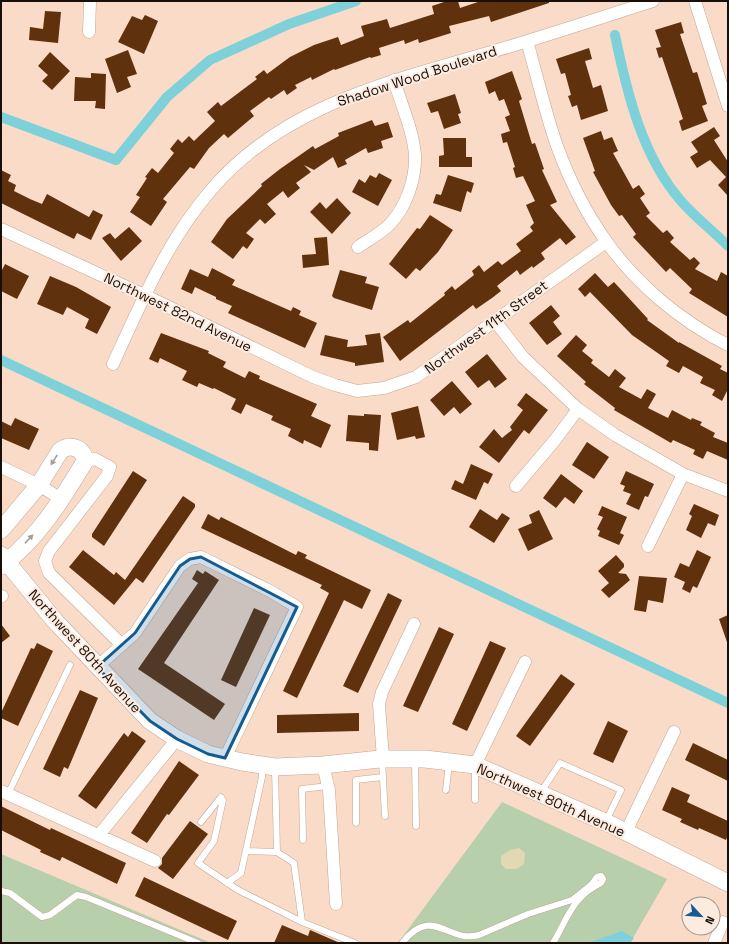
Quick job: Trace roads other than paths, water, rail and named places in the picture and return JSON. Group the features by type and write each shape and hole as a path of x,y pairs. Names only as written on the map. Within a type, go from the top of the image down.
{"street":[{"path":"89,32 90,1"},
{"name":"Shadow Wood Boulevard","path":"112,364 144,295 164,257 184,225 211,189 239,161 270,138 305,115 342,98 394,80 527,41 653,1"},
{"path":"695,1 728,106"},
{"path":"527,41 557,146 579,196 606,242 638,278 674,310 711,336 728,345"},
{"path":"358,247 387,227 399,213 407,195 413,175 413,147 394,80"},
{"name":"Northwest 82nd Avenue","path":"1,229 144,295 313,377 357,391"},
{"name":"Northwest 11th Street","path":"357,391 384,388 416,377 606,242"},
{"path":"495,321 523,357 578,409 615,434 683,474 728,491"},
{"path":"516,486 555,440 578,409"},
{"path":"1,530 39,485 64,447 79,449 84,454 85,460 61,500 37,531 3,561"},
{"path":"85,460 95,459 110,467 107,476 49,551 45,560 49,573 122,645"},
{"path":"1,467 39,485 61,500"},
{"path":"648,546 683,474"},
{"path":"97,667 135,634 180,566 190,559 201,557 270,591 297,607 225,758"},
{"name":"Northwest 80th Avenue","path":"3,561 97,667 150,721 177,739 208,754 269,766 323,765 383,759 449,761 475,765 541,792 606,822 728,883"},
{"path":"383,759 379,704 382,692 414,624"},
{"path":"475,765 525,662"},
{"path":"626,832 674,732"},
{"path":"99,835 177,739"},
{"path":"323,765 328,786 336,904"},
{"path":"4,792 155,861"},
{"path":"714,943 726,923"}],"lane":[{"path":"4,792 70,665"},
{"path":"383,759 385,816"},
{"path":"415,759 416,826"},
{"path":"446,790 449,761"},
{"path":"541,792 560,763 621,790 606,822"},
{"path":"475,765 475,800"},
{"path":"228,883 241,873 262,777 269,766"},
{"path":"269,766 278,852"},
{"path":"356,823 356,780 383,777"},
{"path":"303,840 302,789 328,786"},
{"path":"201,822 221,797 224,800 214,841 198,863 228,883 302,922 355,943"},
{"path":"246,851 278,852 294,863 302,922"},
{"path":"402,943 419,927 428,926 437,926 462,936 472,937 480,935 528,914 572,900 592,884 597,877 601,876 603,879 601,884 594,887 575,903 553,943"},
{"path":"1,891 10,893 42,917 50,915 77,895 86,897 198,943"}],"water":[{"path":"622,931 634,938 630,943 588,943"}],"waterway":[{"path":"1,117 116,160 167,97 210,60 289,24 356,1"},
{"path":"615,35 631,101 646,144 656,164 667,183 681,201 728,246"},
{"path":"1,360 728,703"}]}
